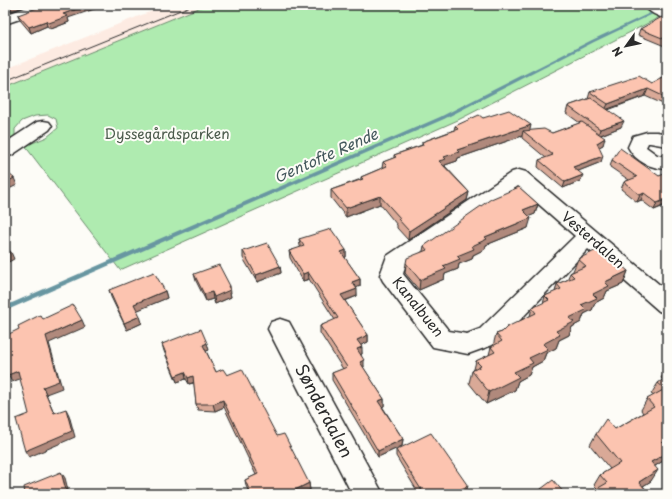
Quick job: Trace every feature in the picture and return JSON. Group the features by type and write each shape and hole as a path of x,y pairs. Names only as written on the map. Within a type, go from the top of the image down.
{"street":[{"path":"5,20 47,5"},
{"path":"650,5 667,15"},
{"path":"5,151 43,126"},
{"path":"667,140 659,138 645,138 640,140 637,147 639,151 649,159 667,163"},
{"name":"Kanalbuen","path":"519,176 395,262 391,275 442,340 468,344 489,336 588,236"},
{"name":"Vesterdalen","path":"519,176 667,305"},
{"name":"Sønderdalen","path":"280,329 368,494"}],"shaded area":[{"path":"167,5 206,5 5,87 5,69"}],"green space":[{"name":"Dyssegårdsparken","path":"206,5 642,5 660,17 458,120 120,270 25,146 47,137 58,128 56,119 48,115 35,116 22,121 15,129 15,138 5,143 5,87"}],"building":[{"path":"45,5 88,5 63,14 68,16 49,23 46,21 29,27 18,15"},
{"path":"662,17 667,19 667,40 640,29"},
{"path":"639,76 652,84 663,78 667,79 667,96 665,97 648,89 608,104 590,92"},
{"path":"591,98 624,121 600,129 568,106"},
{"path":"509,110 531,125 457,150 459,152 444,157 446,159 439,161 469,192 409,231 398,219 400,218 380,196 346,208 331,190 363,179 361,177 387,166 383,162 396,157 394,155 423,145 422,142 458,129 455,126 479,115 483,118"},
{"path":"582,122 605,138 597,143 603,156 573,167 583,175 565,182 539,160 553,155 523,131 544,129 552,133"},
{"path":"620,148 659,176 664,174 667,176 667,199 657,203 644,193 640,195 624,182 637,177 612,160"},
{"path":"5,171 14,178 5,183"},
{"path":"519,187 538,204 523,210 531,218 485,237 487,239 472,246 474,249 457,256 460,259 443,266 446,269 420,280 406,263 407,258 427,250 424,246 491,199"},
{"path":"331,229 346,250 341,252 360,279 352,282 357,289 341,295 368,335 357,340 362,347 357,349 364,360 360,362 384,399 378,401 403,439 378,451 332,373 347,367 320,326 338,318 308,272 303,274 289,251 304,246 299,239"},
{"path":"267,243 280,266 256,275 243,251"},
{"path":"5,246 11,252 5,255"},
{"path":"601,248 628,271 605,282 609,286 593,294 597,298 581,305 586,310 569,318 574,322 556,331 560,335 543,344 548,349 529,358 533,363 514,372 519,377 489,392 472,371 481,366 476,361 495,352 491,347 502,341 496,334 536,313 532,308 549,300 545,296 561,289 557,284 574,277 570,273 586,266 578,259"},
{"path":"219,265 230,286 228,286 230,290 214,297 212,292 204,294 194,274"},
{"path":"154,272 165,291 134,304 140,316 124,323 109,290"},
{"path":"73,305 82,320 46,336 59,381 43,387 54,413 66,409 72,431 25,451 16,419 29,414 18,371 8,375 5,368 5,336 19,329 18,326 40,315 43,319"},
{"path":"201,329 207,343 203,345 216,372 223,369 227,375 242,369 277,436 284,434 309,483 287,494 251,494 245,480 258,474 223,400 213,404 196,404 193,376 188,378 185,372 175,376 162,344"},
{"path":"667,377 667,440 662,443 667,447 667,453 651,462 658,470 639,482 647,491 641,494 588,494 607,483 600,475 620,463 596,434 606,419 615,429 654,407 647,399 665,389 658,383"},
{"path":"431,433 468,486 461,489 465,494 424,494 396,450"},
{"path":"61,472 67,494 25,494 24,487"},
{"path":"553,480 565,494 545,494 541,489"}],"waterway":[{"name":"Gentofte Rende","path":"5,309 442,118 593,41 651,14"}],"tram line":[{"path":"5,81 193,5"}]}
